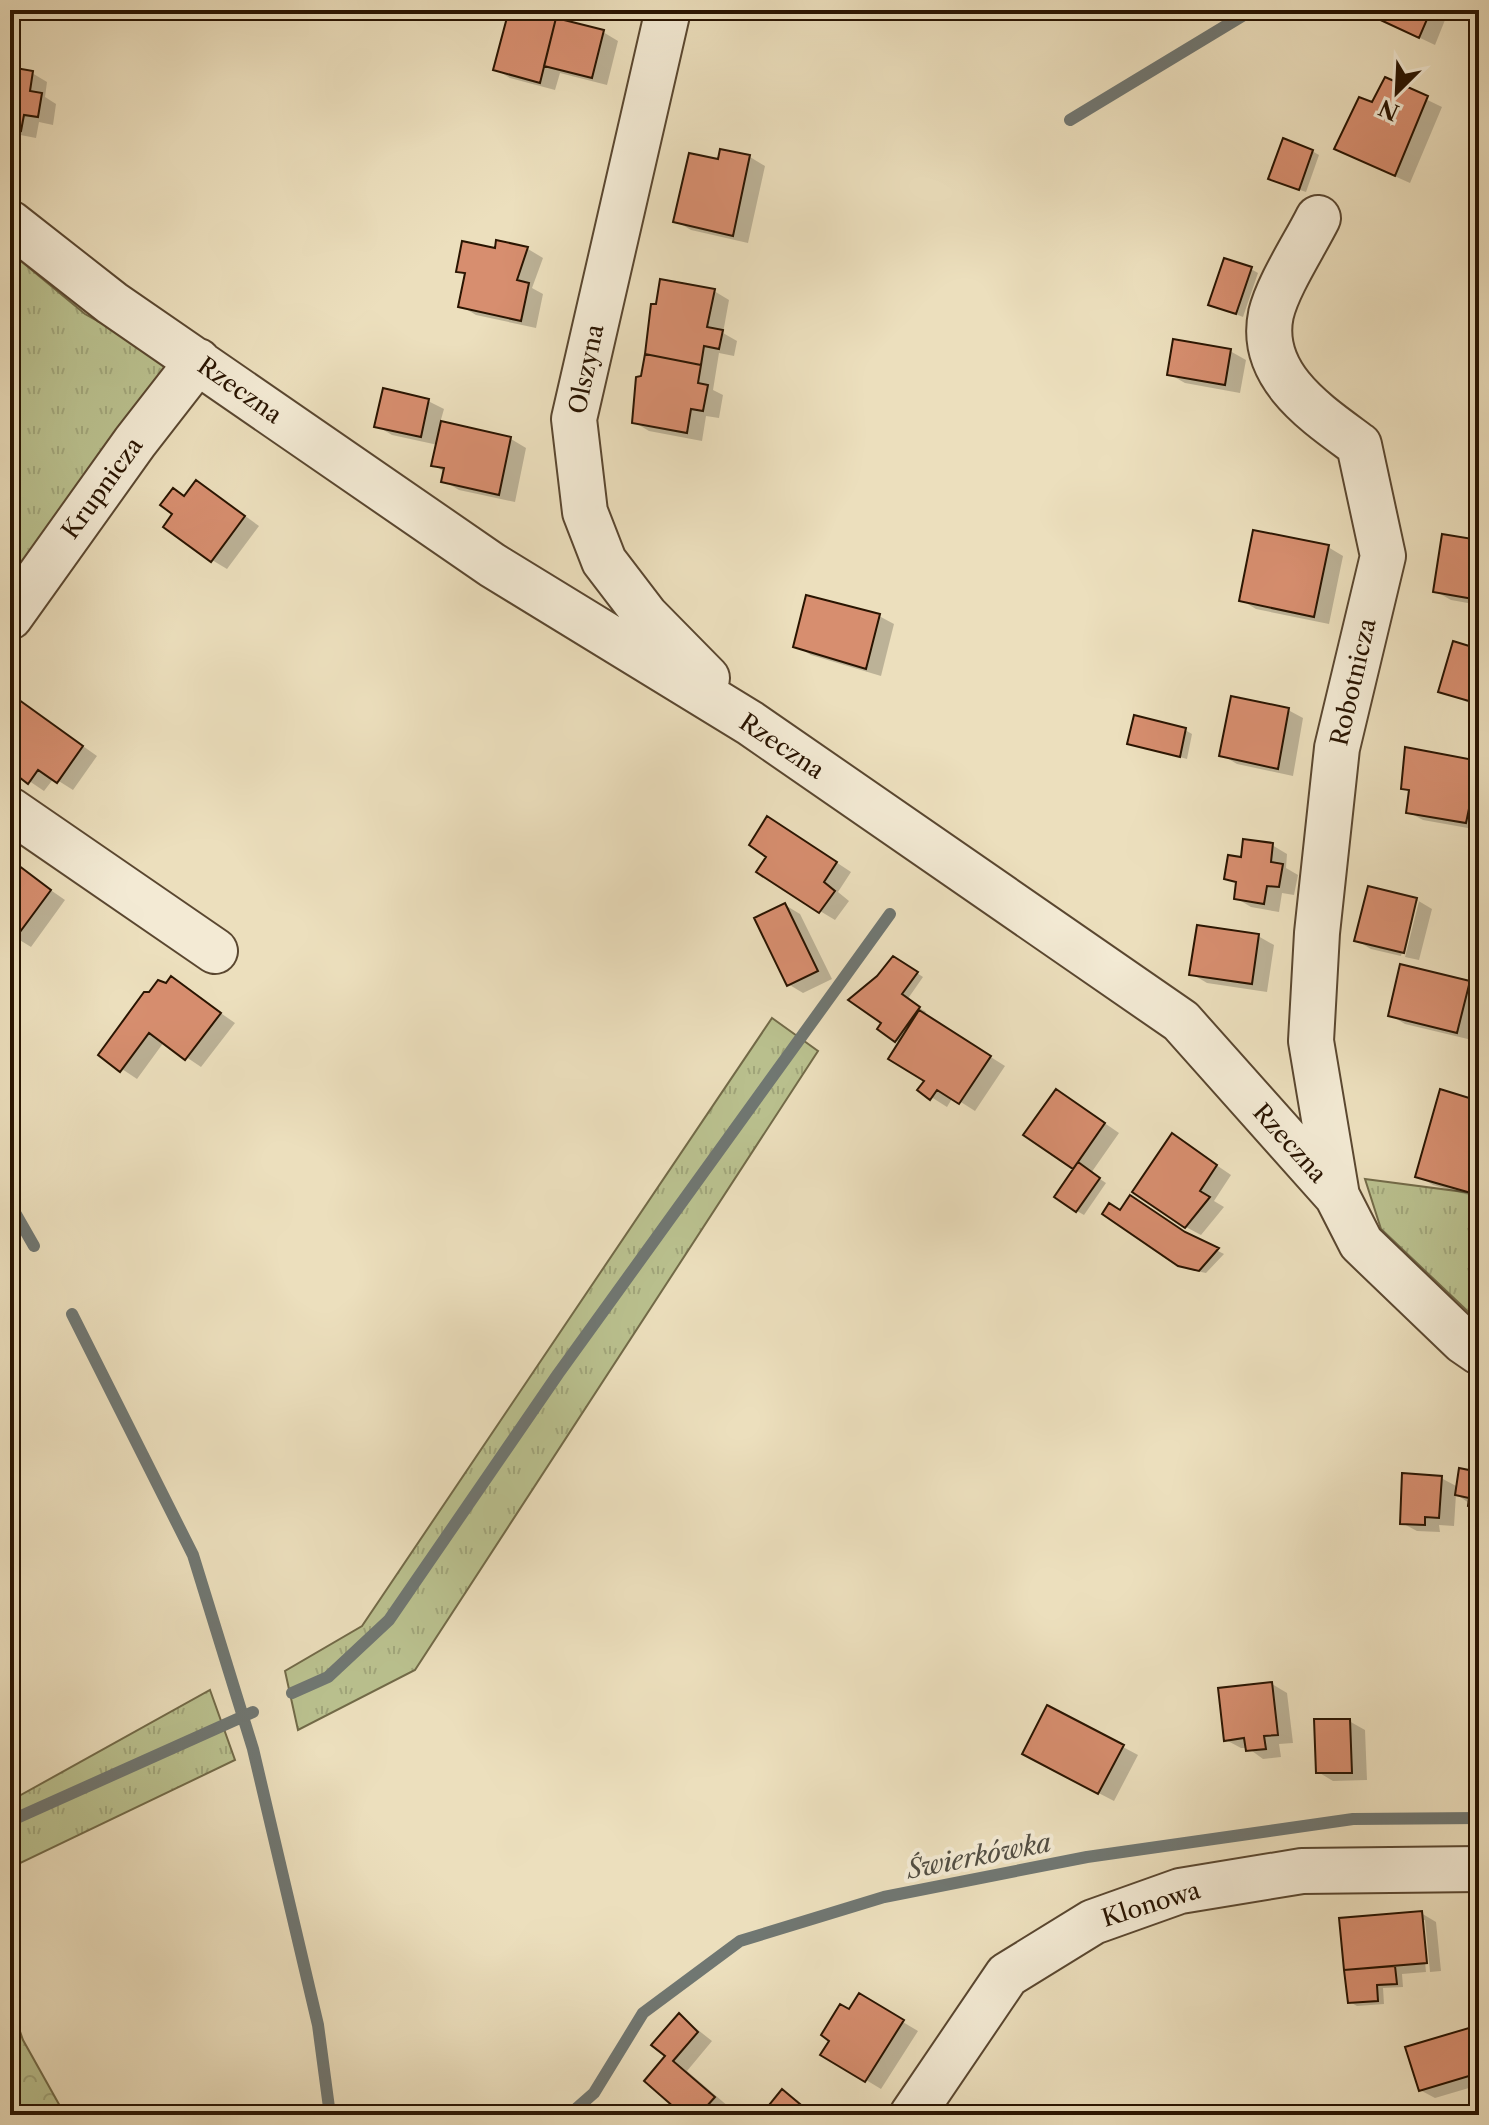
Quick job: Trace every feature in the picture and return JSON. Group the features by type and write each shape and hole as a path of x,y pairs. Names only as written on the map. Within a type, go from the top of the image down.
{"street":[{"name":"Olszyna","path":"668,10 574,419 575,435 585,512 604,561 646,616 750,723"},
{"name":"Robotnicza","path":"1318,218 1271,314 1271,353 1301,402 1359,445 1383,556 1337,748 1317,933 1311,1041 1337,1196"},
{"name":"Rzeczna","path":"10,223 112,303 492,565 750,723 1181,1021 1337,1196 1361,1243 1463,1341 1479,1352"},
{"name":"Krupnicza","path":"10,617 135,442 198,361"},
{"path":"10,810 215,951"},
{"name":"Klonowa","path":"912,2115 1007,1975 1093,1922 1180,1891 1302,1871 1479,1869"}],"green space":[{"path":"10,252 85,314 170,362 10,592"},
{"path":"772,1018 818,1051 415,1670 298,1730 285,1671 362,1626"},
{"path":"1365,1179 1479,1194 1479,1322 1381,1229"},
{"path":"210,1690 235,1760 10,1868 10,1801"},
{"path":"10,2003 23,2040 65,2115 10,2115"}],"building":[{"path":"509,10 556,18 540,83 493,70"},
{"path":"1359,10 1431,10 1419,38"},
{"path":"556,18 604,30 592,78 544,66"},
{"path":"10,67 33,71 30,91 42,93 38,117 24,115 21,131 10,129"},
{"path":"1385,77 1428,96 1395,176 1334,149 1359,97 1372,102"},
{"path":"1283,138 1313,150 1299,190 1268,179"},
{"path":"720,149 750,155 733,236 673,222 689,153 718,159"},
{"path":"496,240 528,247 517,280 529,283 521,321 458,307 465,273 456,272 462,241 495,248"},
{"path":"1224,258 1252,267 1236,314 1208,305"},
{"path":"660,279 715,289 707,327 723,330 719,349 704,346 701,365 645,354 651,304 656,304"},
{"path":"1173,339 1231,349 1225,385 1167,375"},
{"path":"645,354 701,365 698,383 708,385 703,411 691,409 687,433 632,423 636,377 641,376"},
{"path":"383,388 429,399 421,437 374,427"},
{"path":"441,421 511,437 499,495 441,482 444,468 431,466"},
{"path":"196,480 245,516 211,562 163,527 172,514 160,505 173,488 184,496"},
{"path":"1253,530 1329,545 1314,617 1239,601"},
{"path":"1442,534 1479,540 1479,600 1433,592"},
{"path":"806,595 880,614 866,669 793,647"},
{"path":"1453,641 1479,649 1479,704 1438,692"},
{"path":"1231,696 1289,708 1278,769 1219,756"},
{"path":"15,697 83,746 57,783 38,770 28,784 10,770 10,703"},
{"path":"1134,715 1186,728 1180,757 1127,744"},
{"path":"1405,747 1479,761 1466,823 1406,813 1409,790 1401,789"},
{"path":"767,816 837,862 824,882 835,891 819,913 756,872 766,857 749,845"},
{"path":"1243,839 1273,843 1271,862 1283,864 1279,887 1267,886 1264,904 1234,899 1236,882 1224,879 1228,855 1241,857"},
{"path":"10,859 51,890 14,940 10,936"},
{"path":"1368,886 1417,898 1404,953 1354,941"},
{"path":"785,903 818,971 787,986 754,918"},
{"path":"1197,925 1259,934 1252,984 1189,975"},
{"path":"893,956 918,972 902,994 920,1007 895,1042 877,1029 881,1023 848,1000 877,976"},
{"path":"1400,964 1470,981 1457,1033 1388,1016"},
{"path":"171,976 221,1013 185,1060 149,1033 120,1072 98,1055 144,992 149,992 158,980 166,983"},
{"path":"919,1010 991,1056 959,1104 937,1090 930,1100 917,1090 924,1081 888,1059"},
{"path":"1056,1089 1105,1123 1073,1169 1023,1135"},
{"path":"1440,1089 1479,1101 1479,1165 1471,1193 1415,1177"},
{"path":"1172,1133 1217,1165 1200,1191 1210,1197 1185,1228 1132,1192"},
{"path":"1078,1162 1100,1178 1076,1212 1054,1197"},
{"path":"1130,1195 1185,1232 1219,1248 1199,1271 1178,1266 1102,1214 1109,1203 1120,1210"},
{"path":"1478,1445 1479,1508 1468,1506 1469,1498 1455,1495 1459,1468 1474,1471"},
{"path":"1402,1473 1442,1476 1439,1518 1425,1517 1425,1525 1400,1524"},
{"path":"1272,1682 1278,1735 1264,1736 1266,1749 1246,1751 1244,1738 1224,1741 1218,1688"},
{"path":"1047,1705 1124,1745 1098,1794 1022,1754"},
{"path":"1314,1719 1350,1719 1352,1773 1316,1773"},
{"path":"1422,1911 1427,1963 1344,1970 1339,1918"},
{"path":"1395,1966 1397,1984 1377,1985 1378,2001 1348,2003 1344,1970"},
{"path":"859,1993 904,2020 865,2082 820,2055 829,2041 821,2035 840,2004 849,2009"},
{"path":"679,2013 698,2032 673,2061 715,2097 699,2115 683,2115 644,2081 665,2056 651,2045"},
{"path":"1479,2025 1479,2073 1419,2091 1405,2047"},
{"path":"782,2089 813,2115 761,2115"}],"waterway":[{"path":"1070,120 1252,10"},
{"path":"292,1693 328,1677 389,1620 558,1374 890,914"},
{"path":"10,1204 34,1246"},
{"path":"72,1314 193,1555 253,1749 318,2025 330,2115"},
{"path":"10,1821 253,1712"},
{"name":"Świerkówka","path":"569,2115 594,2093 643,2013 740,1941 884,1897 1087,1857 1353,1819 1479,1818"}]}
